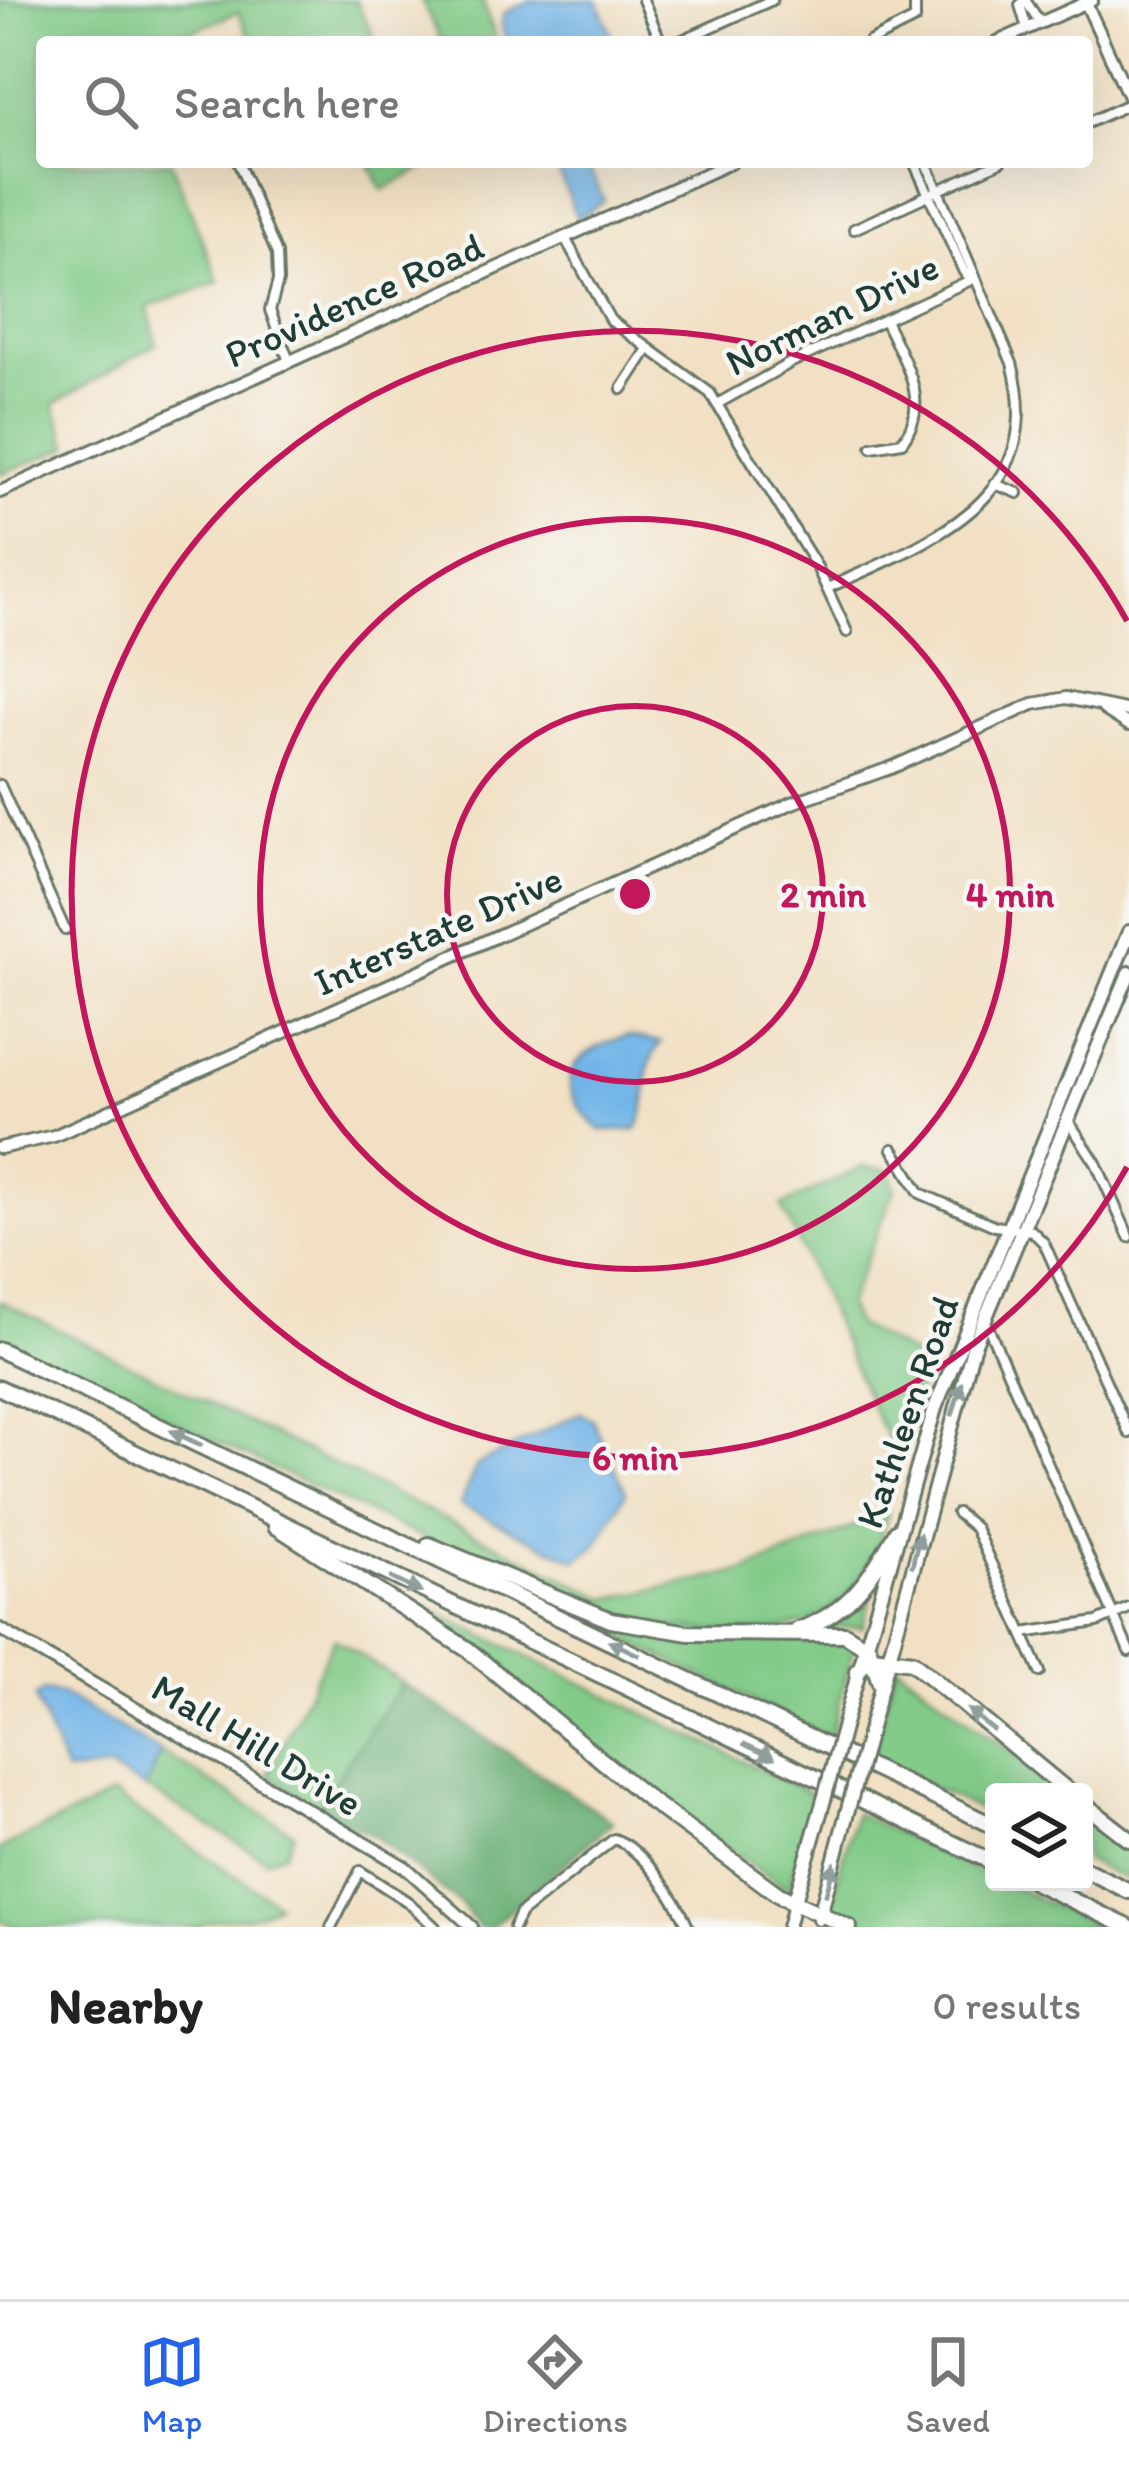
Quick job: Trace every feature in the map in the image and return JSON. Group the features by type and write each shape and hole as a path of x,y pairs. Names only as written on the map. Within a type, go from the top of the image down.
{"highway":[{"path":"0,1350 985,1822"},
{"path":"0,1388 985,1859"},
{"path":"291,1489 610,1620 689,1633 845,1634 875,1652 912,1662 1058,1783"},
{"path":"264,1514 291,1539 467,1648 652,1802 779,1894 795,1900 818,1922 849,1927"},
{"path":"780,1635 812,1626 843,1607 872,1574 897,1531"},
{"path":"857,1671 875,1652"},
{"path":"875,1652 880,1683"},
{"path":"1093,1811 1129,1839"},
{"path":"1093,1873 1129,1891"},
{"path":"1053,1891 1128,1927"}],"main road":[{"name":"Kathleen Road","path":"1064,1118 1129,932"},
{"name":"Kathleen Road","path":"875,1652 897,1531 935,1408 1127,985"},
{"name":"Kathleen Road","path":"875,1652 970,1354 1017,1228"},
{"path":"795,1900 857,1671"},
{"path":"818,1922 880,1683"}],"street":[{"path":"643,0 659,36"},
{"path":"691,36 772,0"},
{"path":"880,36 915,19 915,0"},
{"path":"1027,28 1020,5 1025,0 1040,22"},
{"path":"1010,36 1087,1 1129,101 1093,120"},
{"path":"241,168 277,254 278,281 270,310 290,361"},
{"name":"Providence Road","path":"0,492 718,168"},
{"path":"917,168 964,272 974,279"},
{"path":"828,588 949,532 973,514 995,484 1014,436 1018,396 1012,363 929,168"},
{"path":"854,229 986,168"},
{"path":"565,238 598,306 648,349 690,374 717,404 828,588 847,632"},
{"name":"Norman Drive","path":"717,404 974,279"},
{"path":"872,447 902,442 917,409 914,386 885,320"},
{"path":"622,389 648,349"},
{"path":"995,484 1018,493"},
{"name":"Interstate Drive","path":"0,1148 54,1136 792,803 893,767 1019,709 1066,698 1129,711"},
{"name":"Interstate Drive","path":"1102,708 1129,725"},
{"path":"0,785 65,930"},
{"path":"1064,1118 1096,1162 1129,1237"},
{"path":"893,1149 920,1193 1017,1228 1044,1243 1129,1433"},
{"path":"984,1319 1129,1651"},
{"path":"970,1354 1000,1358"},
{"path":"957,1513 975,1528 1040,1672"},
{"path":"1023,1633 1089,1624 1129,1608"},
{"name":"Mall Hill Drive","path":"0,1628 405,1868 472,1927"},
{"path":"514,1927 521,1913 614,1839 640,1860 688,1927"},
{"path":"331,1927 360,1871 409,1902 435,1927"},
{"path":"788,1927 795,1900"}],"green space":[{"path":"0,0 356,0 373,36 249,36 238,12 180,36 36,36 36,168 173,168 219,282 148,307 156,344 54,404 69,447 0,474"},
{"path":"421,0 482,0 495,36 439,36"},
{"path":"372,168 424,168 382,190"},
{"path":"863,1167 890,1170 895,1190 847,1305 855,1324 928,1364 900,1442 890,1443 879,1423 782,1206"},
{"path":"0,1301 607,1599 742,1572 888,1513 854,1587 807,1622 731,1632 674,1628 617,1615 503,1575 0,1339"},
{"path":"874,1585 863,1627 821,1627"},
{"path":"414,1602 814,1795 789,1890 692,1825 409,1604"},
{"path":"561,1609 601,1620 855,1645 830,1738"},
{"path":"334,1638 402,1683 316,1808 268,1775"},
{"path":"896,1664 1051,1783 985,1783 985,1813 870,1758"},
{"path":"402,1683 613,1822 490,1927 478,1927 462,1905 376,1837 316,1808"},
{"path":"161,1752 294,1833 284,1852 267,1860 145,1788"},
{"path":"113,1795 277,1904 253,1915 198,1927 18,1927 0,1921 0,1849"},
{"path":"855,1813 985,1874 985,1891 1022,1891 1099,1927 878,1927 828,1914"},
{"path":"1093,1815 1129,1845 1129,1881 1093,1864"}],"water":[{"path":"532,0 597,0 612,36 505,36 504,13"},
{"path":"557,168 589,168 604,201 577,218"},
{"path":"627,1036 661,1043 650,1065 641,1119 636,1130 600,1130 574,1098 572,1072 591,1052"},
{"path":"580,1413 592,1419 626,1492 595,1547 576,1560 460,1505 477,1465"},
{"path":"43,1691 61,1694 161,1752 145,1788 109,1769 66,1773 35,1698"}]}
